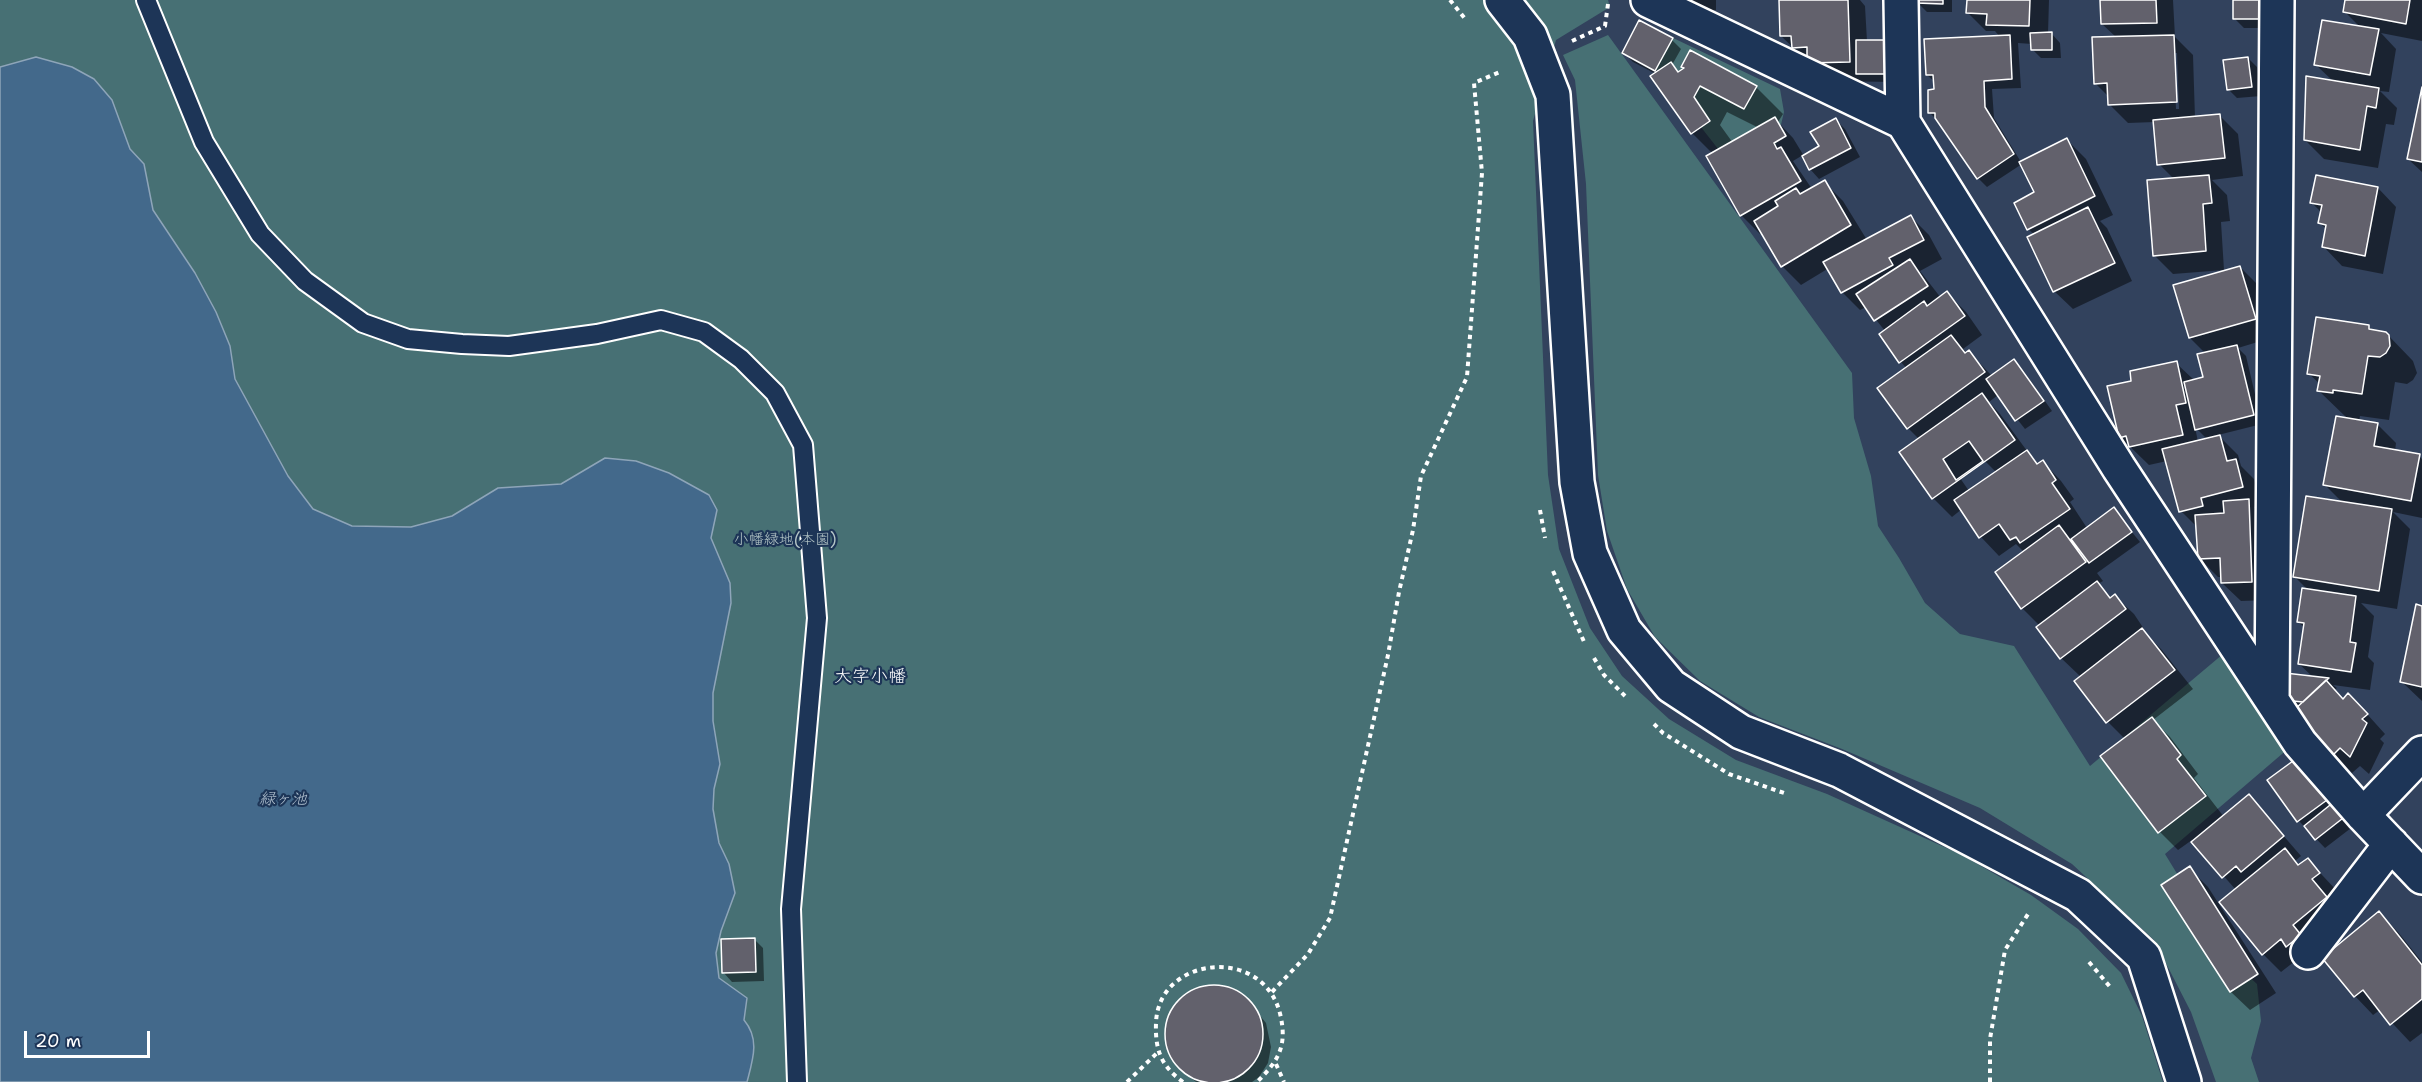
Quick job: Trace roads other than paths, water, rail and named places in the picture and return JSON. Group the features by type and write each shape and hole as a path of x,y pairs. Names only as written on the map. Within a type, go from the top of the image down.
{"street":[{"path":"1502,0 1530,36 1553,94 1577,482 1590,553 1624,630 1671,686 1741,732 1839,770 2078,895 2144,957 2184,1082"},
{"path":"1648,0 1903,122"},
{"path":"1901,0 1903,122 2119,468 2300,743 2363,815 2422,877"},
{"path":"2272,700 2277,0"},
{"path":"2363,815 2422,753"},
{"path":"2308,952 2391,844"}],"lane":[{"path":"146,0 204,142 260,234 305,281 363,323 408,339 509,346 597,334 661,320 704,332 741,359 775,393 803,445 817,618 791,909 797,1082"}],"water":[{"name":"緑ヶ池","path":"36,57 72,67 94,79 112,100 130,149 144,164 153,210 195,273 216,312 230,346 235,379 288,476 313,509 352,526 411,527 452,516 498,488 561,484 605,458 636,461 669,473 709,495 717,510 711,538 730,583 731,603 713,693 713,721 720,764 714,789 713,809 719,843 729,864 735,893 721,931 716,953 719,978 747,998 744,1020 752,1034 754,1050 747,1082 0,1082 0,67"}],"district":[{"name":"大字小幡","path":"870,677"}],"park label":[{"name":"小幡緑地(本園)","path":"785,540"}]}
